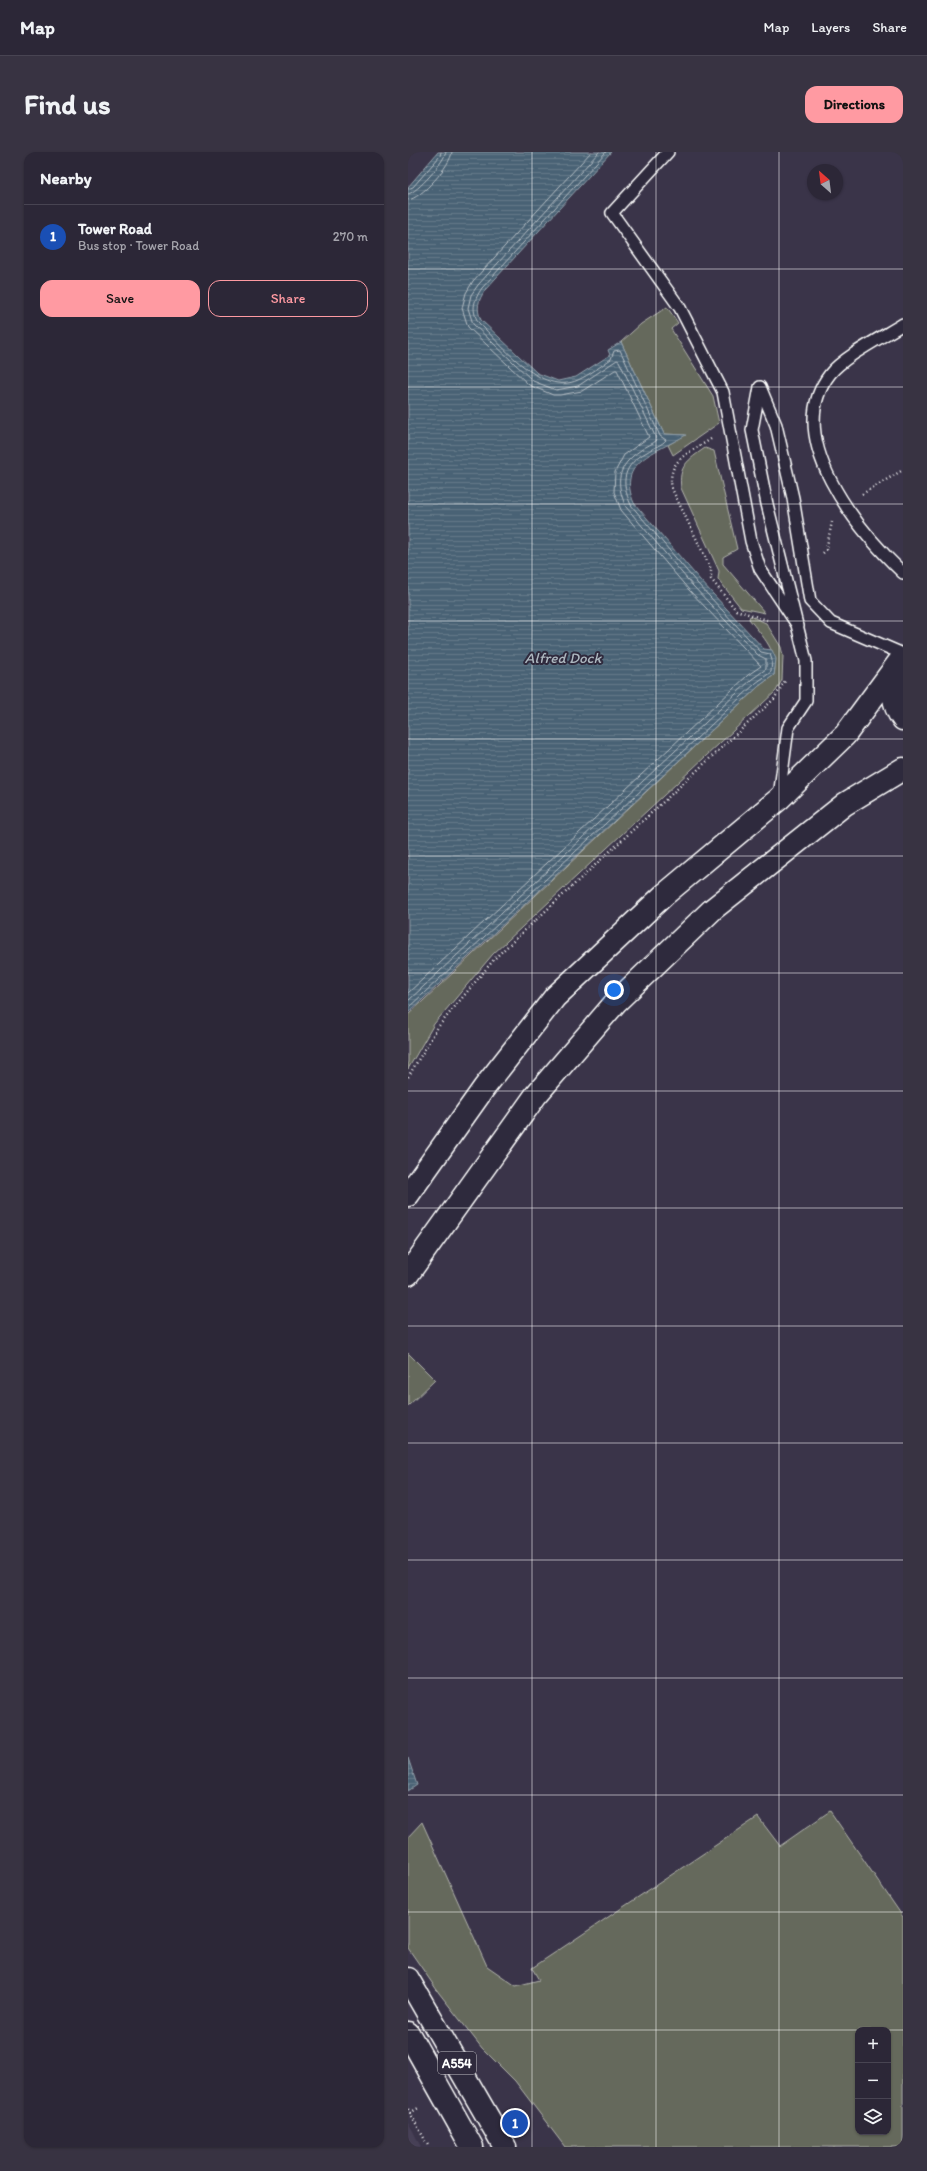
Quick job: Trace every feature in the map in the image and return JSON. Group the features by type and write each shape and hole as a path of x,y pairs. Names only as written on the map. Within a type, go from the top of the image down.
{"main road":[{"path":"902,658 894,680 894,698 903,719"},
{"path":"408,1196 484,1088 555,997 664,895 779,799 845,735 902,658"},
{"path":"408,1274 536,1095 616,1002 713,909 845,804 903,769"},
{"name":"A554","path":"409,1984 505,2147"},
{"name":"A554","path":"408,2034 472,2147"}],"lane":[{"path":"668,152 612,213 680,308 723,392 751,540 760,569 798,626"},
{"path":"903,324 859,351 831,373 816,398 813,423 819,451 830,479 861,528 879,550 903,572"},
{"path":"779,799 788,728 806,701 806,661 768,504 752,430 760,386 776,425 793,498 810,601 831,623 902,658"}],"path":[{"path":"731,432 714,437 677,462 672,468 670,478 672,489 711,569 711,579 736,610 767,619 770,625"},
{"path":"858,497 903,470"},
{"path":"821,554 826,550 833,515"},
{"path":"408,1077 438,1027 496,956 774,698 786,681 787,674"},
{"path":"408,2109 429,2147"}],"shaded area":[{"path":"408,2123 413,2131 421,2147 408,2147"}],"green space":[{"path":"667,307 678,323 671,329 713,396 719,423 673,455 668,445 685,435 664,434 621,342 641,324"},
{"path":"705,448 714,451 737,549 723,557 723,564 765,613 741,608 718,579 719,571 681,488 681,474 686,464"},
{"path":"750,616 766,623 781,647 783,656 782,680 776,691 493,954 434,1024 408,1069 408,1015 759,686 774,675 775,667 772,652 769,645 749,619"},
{"path":"408,1353 435,1380 408,1406"},
{"path":"830,1811 903,1917 903,2147 565,2147 515,2081 482,2048 439,1993 408,1948 408,1837 422,1822 487,1966 516,1986 539,1980 532,1968 758,1817 780,1846"}],"water":[{"name":"Alfred Dock","path":"438,152 611,152 485,290 478,305 479,316 481,320 537,373 558,381 576,377 610,355 608,350 621,342 664,434 686,435 652,453 642,460 635,468 630,477 630,489 634,503 700,580 764,649 772,650 776,659 774,675 759,686 408,1013 408,187"},
{"path":"408,1758 417,1785 408,1791"}],"place":[{"name":"Tower Road","path":"515,2123"}]}
